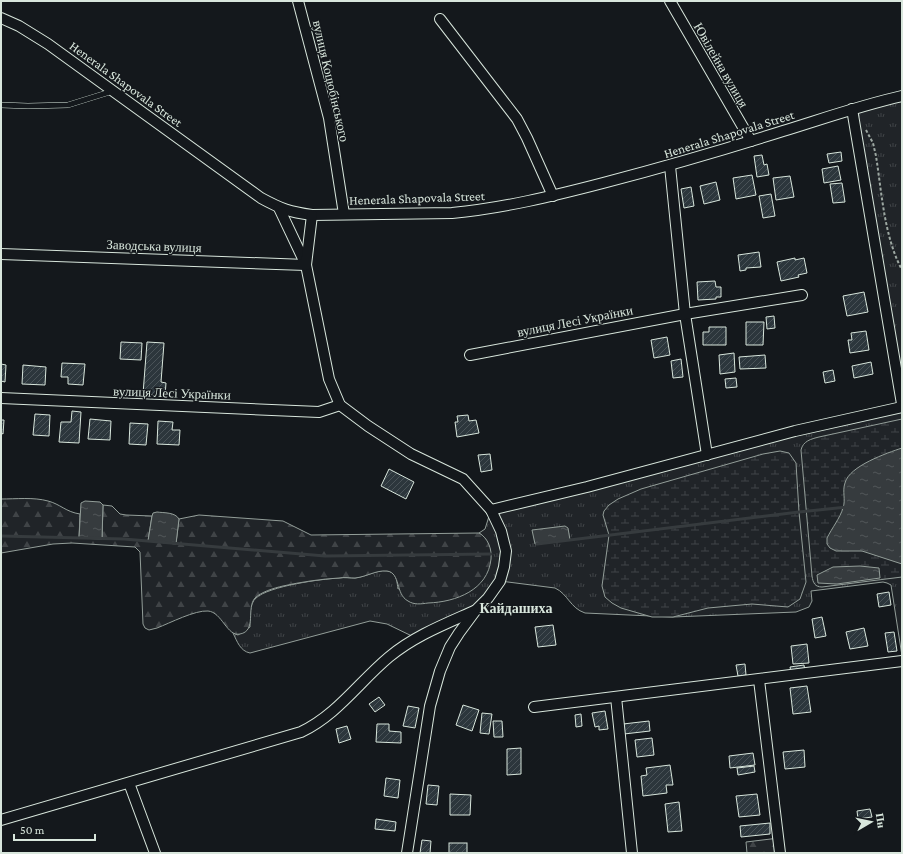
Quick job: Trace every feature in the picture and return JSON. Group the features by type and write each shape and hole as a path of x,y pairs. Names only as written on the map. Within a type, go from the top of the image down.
{"street":[{"name":"вулиця Коцюбінського","path":"298,1 330,118 344,214"},
{"name":"Ювілейна вулиця","path":"670,1 751,141"},
{"name":"Henerala Shapovala Street","path":"1,18 19,26 48,44 246,188 279,208 292,212 312,215 452,213 474,211 553,196 670,166 852,109 902,96"},
{"path":"440,18 517,119 553,196"},
{"path":"852,109 902,404"},
{"path":"670,166 686,314 707,455"},
{"path":"279,208 306,265 329,379 340,405 368,426 412,454 463,479 491,510 501,531 506,551 500,581 488,598 458,632 450,647 435,686 430,706 407,853"},
{"path":"306,265 312,215"},
{"name":"Заводська вулиця","path":"1,254 306,265"},
{"name":"вулиця Лесі Українки","path":"470,355 686,314 802,295"},
{"name":"вулиця Лесі Українки","path":"1,398 319,412 340,405"},
{"path":"491,510 587,487 795,431 902,408"},
{"path":"1,820 291,735 312,727 331,713 393,654 416,638 476,610"},
{"path":"534,706 902,662"},
{"path":"759,680 780,853"},
{"path":"616,697 632,853"},
{"path":"129,783 155,853"}],"lane":[{"path":"1,105 68,105 113,91"}],"path":[{"path":"863,125 873,143 891,243 902,270"}],"green space":[{"path":"902,96 902,404 852,109"},
{"path":"902,407 902,656 891,585 883,582 811,591 812,601 809,607 796,612 673,617 585,613 576,608 555,588 500,581 488,598 416,638 387,624 370,621 250,653 241,648 233,633 238,635 250,627 250,611 252,604 256,598 272,590 320,580 355,578 378,571 393,573 398,589 491,554 487,542 479,533 485,529 491,510"},
{"path":"902,419 902,577 822,587 816,585 812,576 801,450 802,447 808,441 816,438"},
{"path":"780,451 789,453 796,463 806,582 800,599 788,607 752,604 708,608 673,617 652,617 621,608 605,597 602,586 609,535 603,515 604,511 609,505 618,499 641,489 763,454"},
{"path":"1,499 43,500 52,502 71,512 80,514 79,538 102,538 103,505 112,506 120,514 152,516 148,541 176,543 179,519 199,515 283,521 311,535 479,533 489,544 491,559 489,570 484,579 477,586 459,597 449,600 420,604 410,602 401,594 394,576 387,571 383,571 355,578 332,578 297,583 264,592 252,602 250,624 245,632 240,634 231,632 217,615 208,611 196,613 149,630 145,628 143,624 140,552 135,547 72,543 53,544 1,553"},
{"path":"779,838 780,853 747,853 746,842"}],"water":[{"path":"902,448 902,564 862,551 836,551 830,548 827,544 827,538 843,508 844,486 848,477 853,471 869,461"},
{"path":"85,501 100,502 103,505 102,539 79,538 81,503"},
{"path":"157,512 172,514 179,519 176,544 148,541 152,516 153,513"},
{"path":"565,526 568,528 570,540 535,544 532,530"},
{"path":"860,566 879,568 880,578 837,584 818,583 817,575 833,567"}],"building":[{"path":"841,152 842,161 829,163 827,154"},
{"path":"762,155 764,165 767,164 769,175 757,177 754,156"},
{"path":"838,166 841,180 824,183 822,169"},
{"path":"752,175 756,195 736,199 733,178"},
{"path":"790,176 794,197 776,200 773,178"},
{"path":"716,182 720,200 704,204 700,186"},
{"path":"842,183 845,202 833,203 830,184"},
{"path":"691,187 694,206 684,208 681,189"},
{"path":"771,194 775,216 763,218 759,196"},
{"path":"759,252 761,267 746,268 746,270 740,271 738,255"},
{"path":"795,258 795,260 804,258 807,273 798,275 799,277 781,281 777,262"},
{"path":"715,281 716,287 721,287 721,297 716,297 716,299 698,300 697,282"},
{"path":"864,292 868,312 847,316 843,296"},
{"path":"774,316 775,328 767,329 766,317"},
{"path":"746,322 764,322 763,345 746,345"},
{"path":"709,327 726,327 726,345 703,345 703,332 709,332"},
{"path":"866,331 869,350 850,353 848,340 852,340 851,333"},
{"path":"667,337 670,355 654,358 651,340"},
{"path":"121,342 142,343 141,360 120,359"},
{"path":"147,342 164,343 161,382 166,383 165,396 143,394"},
{"path":"734,353 735,372 720,374 719,355"},
{"path":"765,355 766,368 740,369 739,357"},
{"path":"681,359 683,377 673,378 671,361"},
{"path":"871,362 873,374 854,378 852,366"},
{"path":"62,363 85,364 83,385 68,384 68,377 61,377"},
{"path":"1,364 6,365 5,382 1,381"},
{"path":"23,365 46,367 45,385 22,384"},
{"path":"833,370 835,381 825,383 823,372"},
{"path":"736,378 737,387 726,388 725,379"},
{"path":"72,411 81,412 79,443 59,442 61,422 71,422"},
{"path":"35,414 50,415 49,436 33,435"},
{"path":"468,415 469,421 476,420 479,433 457,437 455,422 458,422 457,416"},
{"path":"90,419 111,421 110,440 88,439"},
{"path":"1,420 4,420 3,434 1,433"},
{"path":"158,421 173,422 172,430 180,430 179,445 157,444"},
{"path":"130,423 148,424 146,445 129,444"},
{"path":"490,454 492,470 481,472 478,455"},
{"path":"389,469 414,482 406,499 381,486"},
{"path":"889,592 891,605 879,607 877,594"},
{"path":"822,617 826,636 815,638 812,619"},
{"path":"553,625 556,645 538,647 535,627"},
{"path":"864,628 868,646 850,649 846,632"},
{"path":"894,632 897,651 888,652 885,633"},
{"path":"807,644 809,663 793,664 791,646"},
{"path":"745,664 746,675 738,676 736,665"},
{"path":"804,665 805,671 791,672 790,667"},
{"path":"807,686 811,712 793,714 790,688"},
{"path":"379,697 385,705 375,712 369,704"},
{"path":"463,705 479,710 472,731 456,725"},
{"path":"408,706 419,708 415,728 403,726"},
{"path":"605,711 608,729 599,730 599,726 595,727 592,713"},
{"path":"482,713 492,714 489,734 480,733"},
{"path":"581,714 582,726 576,727 575,715"},
{"path":"493,721 502,721 503,737 494,737"},
{"path":"649,721 650,731 624,734 623,724"},
{"path":"377,724 389,724 389,731 401,732 401,743 376,742"},
{"path":"347,726 351,739 339,743 336,729"},
{"path":"652,738 654,755 637,757 635,740"},
{"path":"521,748 521,774 507,775 507,749"},
{"path":"804,750 805,767 785,769 783,752"},
{"path":"753,753 755,765 730,768 729,756"},
{"path":"670,765 673,785 666,785 667,793 643,796 641,776 647,775 646,768"},
{"path":"754,766 755,772 738,775 737,768"},
{"path":"386,778 400,780 398,798 384,796"},
{"path":"428,785 439,786 437,805 426,804"},
{"path":"450,794 471,795 470,815 450,815"},
{"path":"757,794 760,815 739,817 736,796"},
{"path":"679,802 682,831 668,832 665,804"},
{"path":"870,809 872,817 858,819 857,811"},
{"path":"376,819 396,822 395,831 375,829"},
{"path":"770,823 770,834 741,837 740,826"},
{"path":"422,840 431,841 430,853 420,853"},
{"path":"449,843 467,843 467,853 449,853"}],"waterway":[{"path":"537,544 847,507"},
{"path":"1,536 124,539 325,556 491,554"}],"district":[{"name":"Кайдашиха","path":"516,608"}]}
